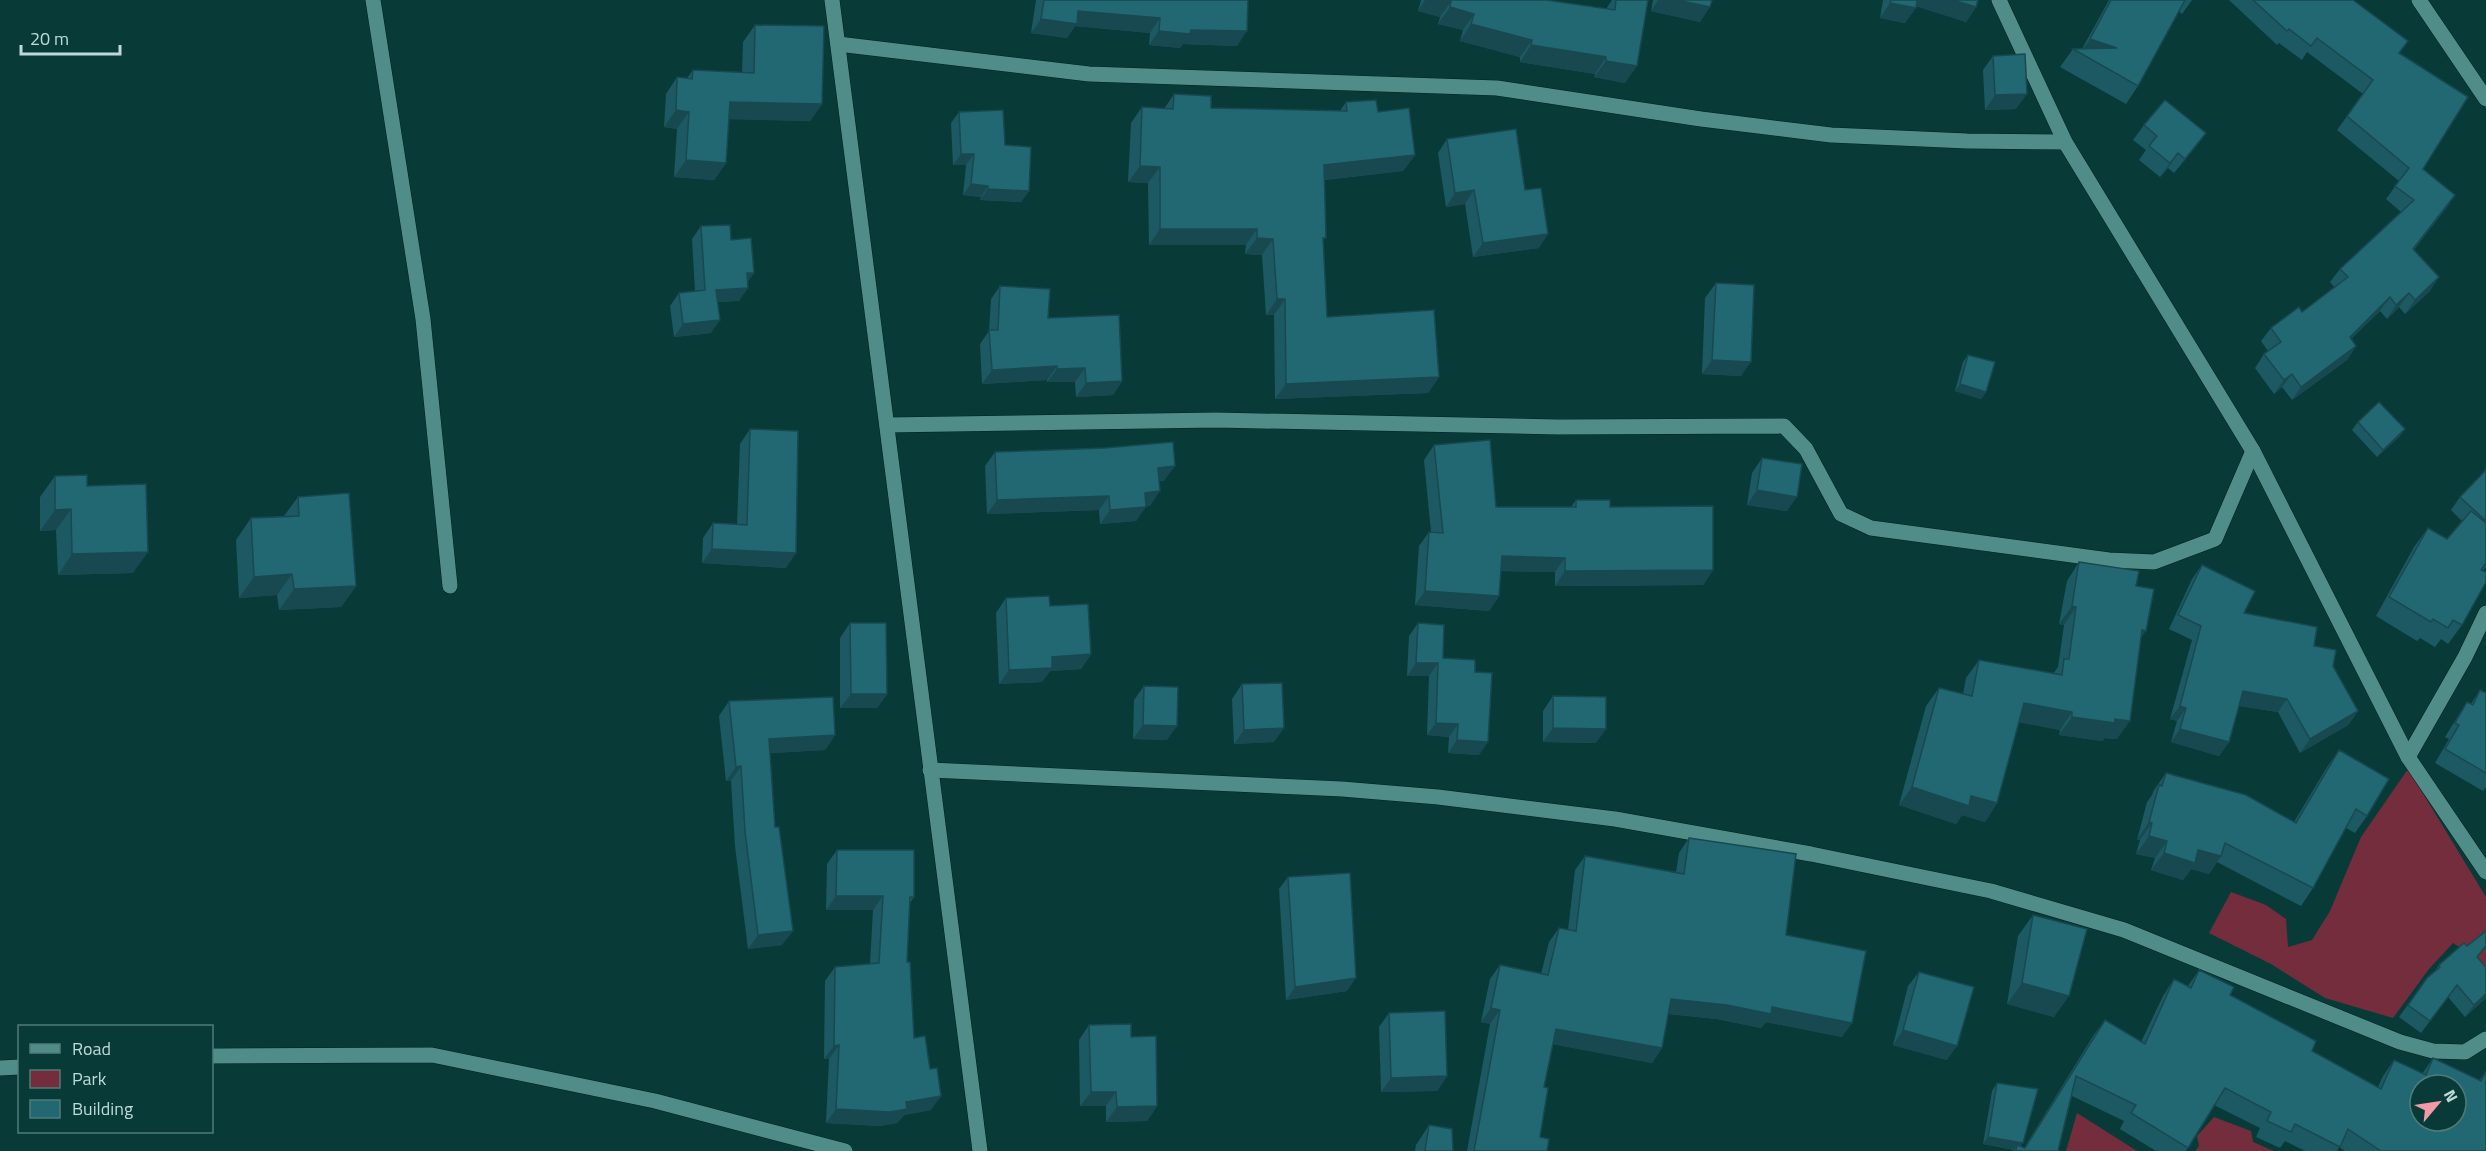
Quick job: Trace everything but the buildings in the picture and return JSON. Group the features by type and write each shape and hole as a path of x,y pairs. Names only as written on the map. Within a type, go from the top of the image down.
{"street":[{"path":"373,0 423,319 450,586"},
{"path":"832,0 980,1151"},
{"path":"1999,0 2065,142 2253,451 2408,757 2485,868"},
{"path":"2419,0 2486,99"},
{"path":"838,44 1089,74 1497,88 1701,119 1831,135 1967,141 2065,142"},
{"path":"887,425 1216,420 1558,427 1784,426 1806,449 1840,514 1871,528 2109,560 2154,562 2216,539 2253,451"},
{"path":"2408,757 2465,657 2486,614"},
{"path":"930,770 1352,790 1438,797 1627,821 1811,854 2013,898 2124,930 2400,1042 2433,1050 2465,1052 2486,1039"},
{"path":"213,1056 432,1056 655,1101 845,1151"},
{"path":"0,1068 18,1067"}],"green space":[{"path":"2408,769 2486,897 2486,974 2470,954 2453,943 2429,969 2393,1018 2325,998 2271,964 2209,933 2231,892 2266,905 2286,919 2288,947 2312,940 2330,911 2361,837"},
{"path":"2077,1113 2137,1151 2066,1151"},
{"path":"2214,1117 2251,1131 2253,1142 2274,1151 2195,1151 2199,1146 2197,1136"}]}
